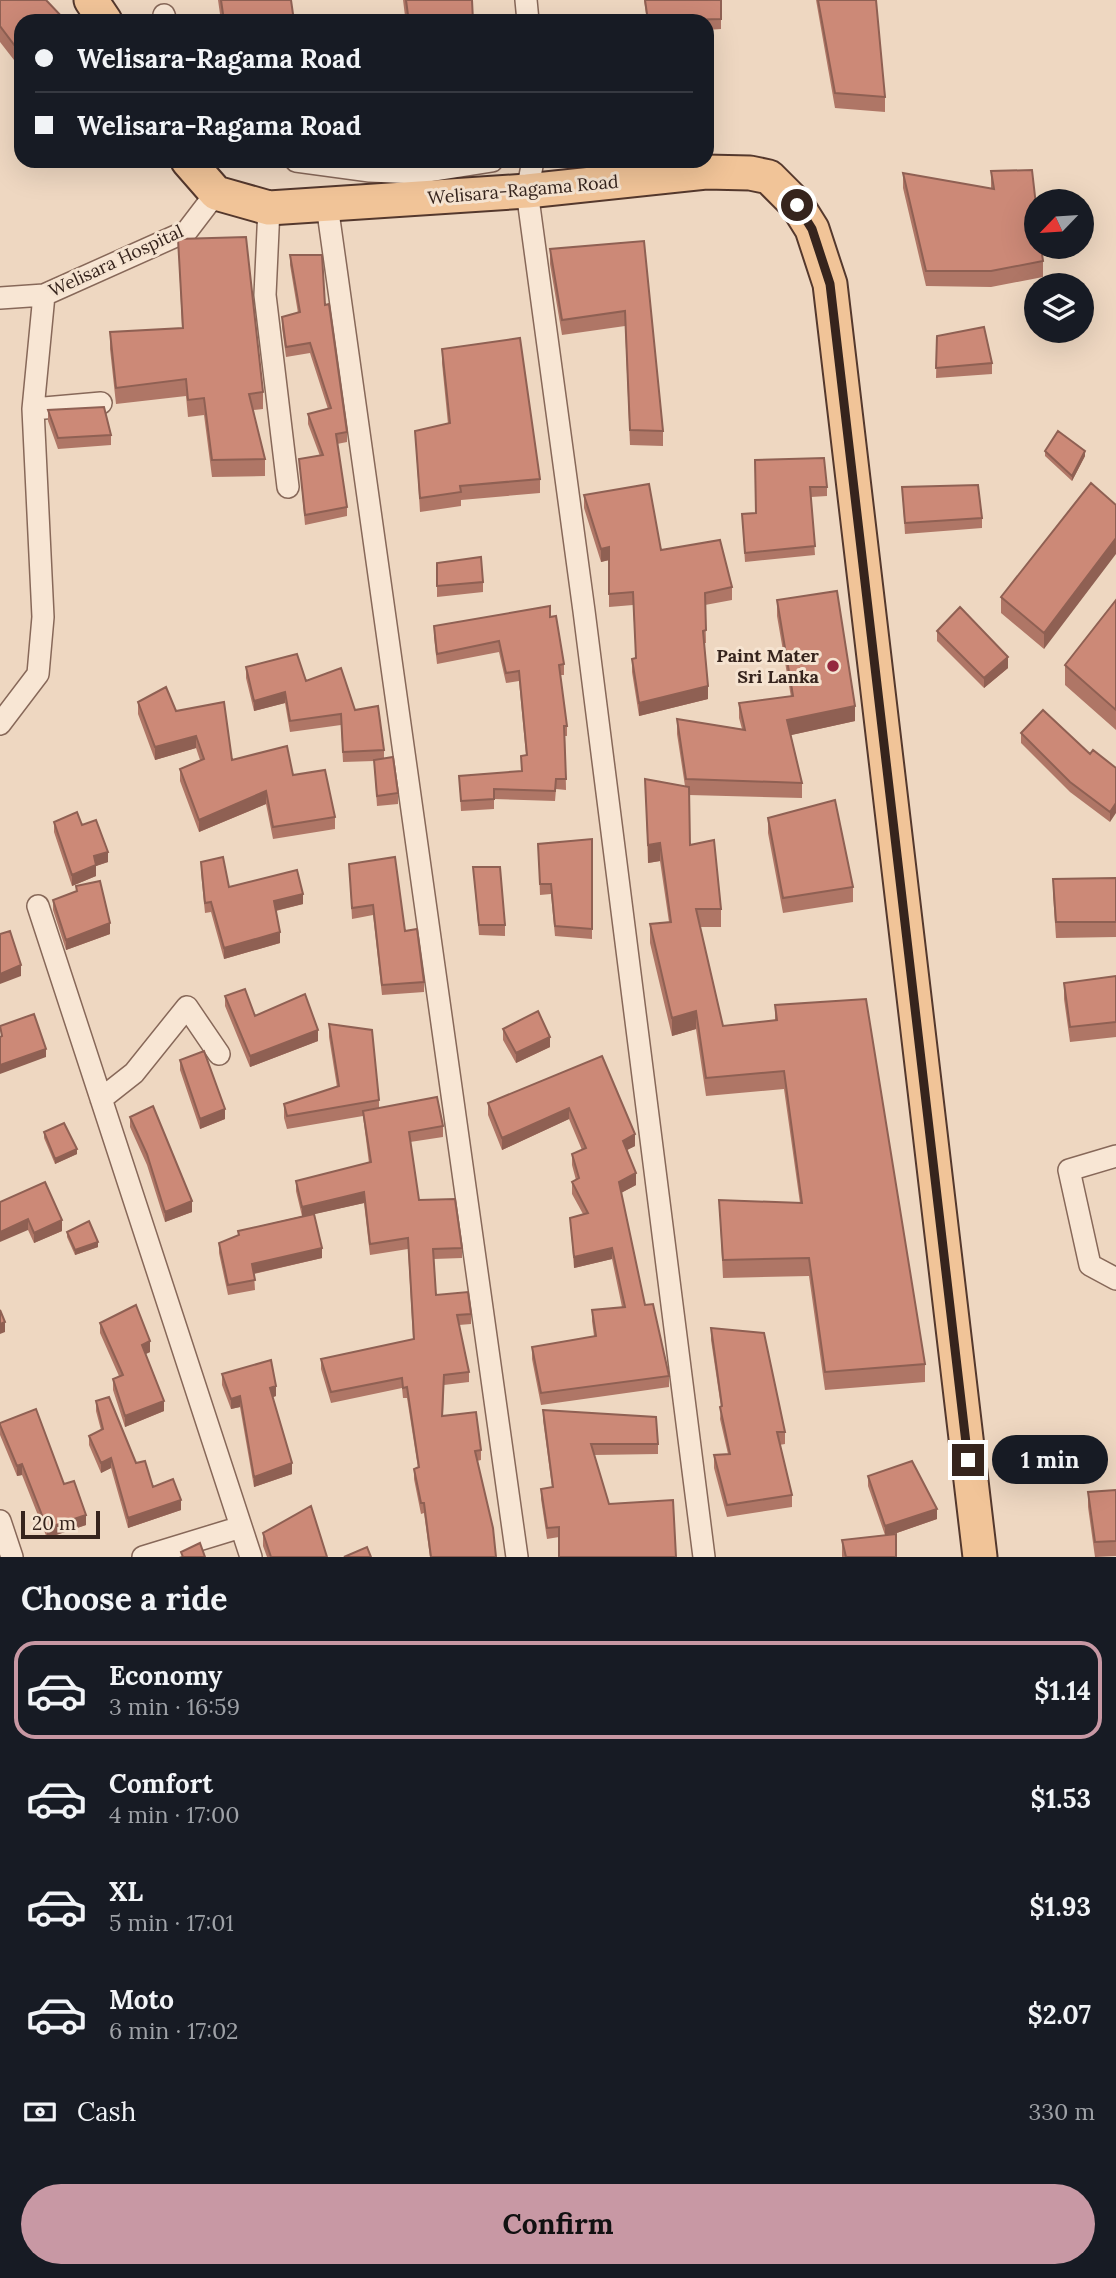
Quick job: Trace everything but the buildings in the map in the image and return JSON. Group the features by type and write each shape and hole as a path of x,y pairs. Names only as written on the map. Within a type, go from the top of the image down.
{"main road":[{"path":"194,168 216,193"},
{"name":"Welisara-Ragama Road","path":"216,193 269,208 327,205 530,176 750,173 769,177 785,190 812,229 830,284 980,1557"}],"street":[{"path":"348,168 416,173 448,168"},
{"path":"530,176 704,1557"},
{"name":"Welisara Hospital","path":"0,298 44,295 187,231 216,193"},
{"path":"327,205 517,1557"},
{"path":"269,208 265,295 288,487"},
{"path":"0,724 38,674 43,617 33,409 44,295"},
{"path":"33,409 101,403"},
{"path":"38,906 251,1557"},
{"path":"101,1098 134,1073 187,1007 219,1054"},
{"path":"1116,1156 1069,1170 1090,1265 1116,1279"},
{"path":"0,1521 12,1557"},
{"path":"143,1557 241,1527"}],"place":[{"name":"Paint Mater Sri Lanka","path":"833,666"}],"route":[{"path":"797,205 812,229 830,284 968,1460"}]}
